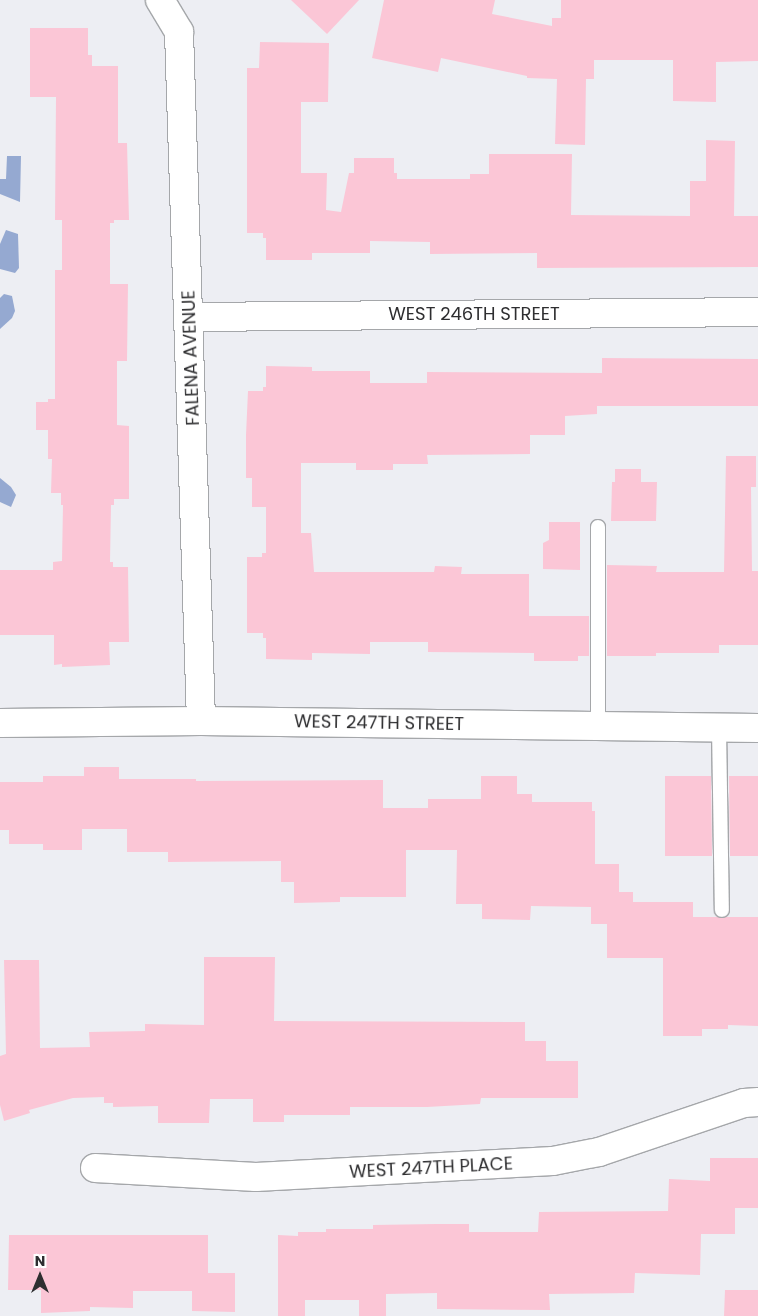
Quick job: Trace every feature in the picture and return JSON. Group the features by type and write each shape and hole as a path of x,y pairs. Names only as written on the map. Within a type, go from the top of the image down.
{"street":[{"name":"FALENA AVENUE","path":"160,0 179,32 190,317 201,721"},
{"name":"WEST 246TH STREET","path":"190,317 758,312"},
{"name":"WEST 247TH STREET","path":"0,723 201,721 758,728"},
{"name":"WEST 247TH PLACE","path":"94,1168 256,1177 552,1161 599,1152 744,1103 758,1102"}],"lane":[{"path":"598,526 598,726"},
{"path":"719,728 722,910"}],"water":[{"path":"7,156 21,156 20,202 0,194 0,179 6,179"},
{"path":"6,230 18,234 19,268 15,273 0,269 0,244"},
{"path":"4,294 12,296 15,311 12,318 0,329 0,298"},
{"path":"0,478 11,487 16,495 11,507 0,502"}],"building":[{"path":"291,0 359,0 327,34"},
{"path":"384,0 495,0 492,14 552,26 552,18 561,18 561,0 758,0 758,61 716,62 716,102 673,101 673,60 594,60 594,79 586,79 585,145 555,144 557,79 527,78 527,76 441,58 438,72 372,58"},
{"path":"30,28 88,28 88,55 92,55 92,66 118,66 118,143 127,143 129,220 114,220 114,223 110,223 110,284 128,284 127,361 117,361 117,425 129,426 129,499 114,499 114,505 111,505 110,562 113,562 113,567 128,567 129,642 109,642 110,665 62,667 62,664 54,665 54,635 0,635 0,570 53,570 53,562 62,561 63,505 61,505 61,493 51,493 52,459 48,459 48,430 36,430 36,402 48,402 48,399 55,399 55,270 62,270 62,220 55,220 56,97 30,97"},
{"path":"260,42 329,43 328,102 301,102 301,173 327,173 326,210 341,212 349,173 354,173 354,158 394,158 394,173 397,173 397,179 470,179 470,174 489,174 489,154 572,154 571,215 690,216 690,181 706,181 706,140 735,141 734,216 758,216 758,267 537,268 537,253 430,254 430,242 370,241 370,253 312,253 312,260 266,260 266,238 263,238 263,233 247,233 247,68 259,68"},
{"path":"602,358 758,359 758,406 597,406 597,414 565,416 565,435 530,435 530,454 427,455 428,464 393,464 393,470 356,470 356,463 301,463 301,533 311,533 314,572 434,572 435,566 462,567 461,574 529,574 529,616 589,616 589,656 578,656 578,661 534,661 534,653 428,652 428,642 370,642 370,654 312,653 312,660 266,659 266,638 263,638 263,633 247,633 247,557 262,557 262,553 266,553 266,507 252,507 252,478 246,478 246,435 248,391 263,391 263,387 266,387 266,366 312,367 312,371 370,371 370,383 427,383 427,372 602,373"},
{"path":"726,456 756,456 756,487 751,487 752,571 758,571 758,645 719,645 719,653 656,653 656,656 607,656 607,565 657,566 656,572 724,572"},
{"path":"615,469 641,469 641,482 657,482 656,521 611,521 612,482 615,482"},
{"path":"549,522 580,522 580,570 543,569 543,543 549,540"},
{"path":"84,767 119,767 119,779 196,779 196,781 383,780 383,808 428,808 428,799 481,799 481,776 517,776 517,794 532,794 532,802 592,802 592,811 595,811 595,864 619,864 619,892 633,892 633,902 693,902 693,917 758,917 758,1026 728,1025 728,1029 702,1029 702,1036 663,1036 663,958 607,958 607,924 591,924 591,907 531,906 530,920 482,919 482,904 456,904 457,850 406,850 406,897 340,897 340,902 294,903 294,882 281,882 281,861 168,862 168,852 127,852 127,829 82,829 82,850 43,850 43,844 9,844 9,830 0,830 0,782 43,782 43,776 84,776"},
{"path":"665,776 711,776 712,856 665,856"},
{"path":"729,776 758,776 758,856 730,856"},
{"path":"204,957 275,957 274,1021 525,1022 525,1041 546,1041 546,1061 578,1061 578,1098 481,1098 480,1104 427,1107 350,1107 350,1115 284,1115 284,1122 253,1122 253,1099 210,1099 209,1123 158,1123 158,1106 113,1107 113,1103 104,1103 104,1097 73,1098 29,1110 30,1113 4,1121 0,1105 0,1056 6,1054 4,960 39,960 40,1048 90,1047 89,1032 145,1031 145,1024 204,1025"},
{"path":"710,1158 758,1158 758,1208 735,1208 735,1234 701,1234 700,1275 635,1273 634,1293 549,1294 550,1310 437,1309 437,1293 386,1294 386,1316 359,1316 359,1300 305,1300 305,1316 278,1316 278,1235 298,1236 298,1232 326,1232 326,1229 373,1229 373,1225 436,1224 469,1224 469,1232 538,1232 539,1212 668,1211 669,1179 710,1181"},
{"path":"9,1235 208,1235 208,1273 235,1273 235,1312 192,1311 192,1291 133,1291 133,1308 90,1307 90,1311 41,1313 41,1290 8,1290"},
{"path":"725,1290 758,1290 758,1316 724,1316"}]}
